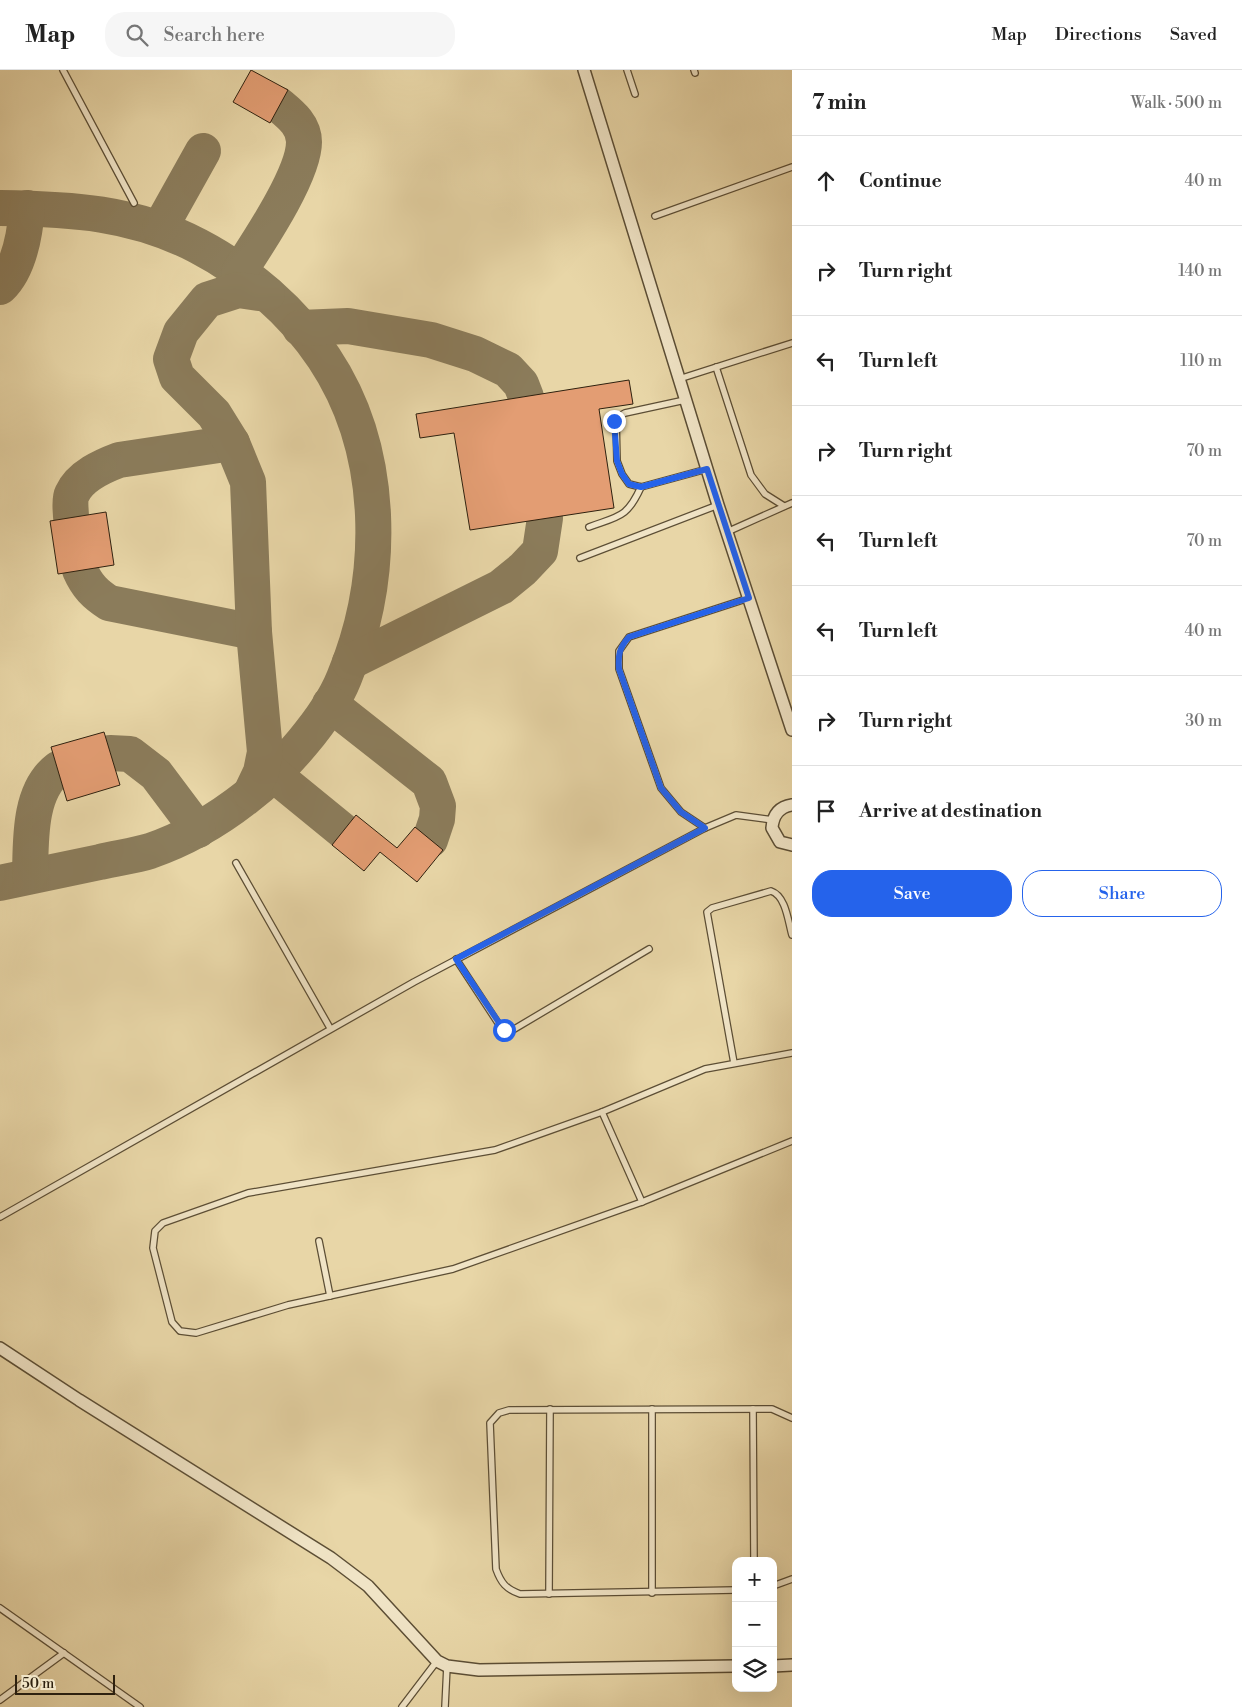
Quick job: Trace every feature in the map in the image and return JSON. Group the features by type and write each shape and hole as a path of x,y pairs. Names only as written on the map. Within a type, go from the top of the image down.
{"street":[{"path":"584,70 718,505 792,730"},
{"path":"792,805 782,807 773,820 775,836 780,842 792,845"},
{"path":"0,1348 79,1400 331,1558 368,1586 442,1664 479,1670 732,1666"},
{"path":"777,1666 792,1665"}],"lane":[{"path":"64,70 134,203"},
{"path":"627,70 635,94"},
{"path":"655,216 792,167"},
{"path":"679,379 792,343"},
{"path":"716,367 750,475 765,494 784,506"},
{"path":"685,400 625,413 616,418 617,461 622,474 629,484 641,487 707,469"},
{"path":"589,527 627,512 632,507 641,487"},
{"path":"727,532 792,503"},
{"path":"580,558 718,505"},
{"path":"705,828 681,812 661,788 619,669 619,651 629,637 749,598"},
{"path":"0,1217 330,1028 456,959 705,828 736,815 773,820"},
{"path":"236,863 330,1028"},
{"path":"734,1063 707,912 712,908 771,891 776,893 782,901 792,935"},
{"path":"456,959 500,1026 511,1032 649,949"},
{"path":"792,1053 705,1069 602,1112 486,1152 248,1193 164,1223 155,1231 153,1248 172,1322 180,1331 186,1334 196,1333 288,1305 410,1280 453,1269 642,1202 792,1141"},
{"path":"602,1112 642,1202"},
{"path":"319,1241 330,1296"},
{"path":"549,1594 550,1409"},
{"path":"732,1590 549,1594 520,1594 512,1591 501,1582 496,1569 488,1430 490,1423 499,1413 509,1410 550,1409 772,1409 792,1418"},
{"path":"652,1409 652,1593"},
{"path":"753,1409 754,1557"},
{"path":"777,1585 792,1579"},
{"path":"0,1608 140,1707"},
{"path":"0,1700 64,1653"},
{"path":"402,1707 442,1664"},
{"path":"442,1664 445,1707"}],"building":[{"path":"251,70 288,90 270,123 233,102"},
{"path":"629,380 633,404 599,409 614,508 470,530 454,433 420,438 416,414"},
{"path":"106,512 114,565 58,574 50,521"},
{"path":"104,732 120,785 67,801 51,747"},
{"path":"356,815 397,848 415,827 443,850 417,882 380,852 364,871 332,845"}],"taxiway":[{"path":"239,272 278,209 302,156 304,142 302,130 296,121 279,105"},
{"path":"160,228 203,151"},
{"path":"0,208 77,211 126,219 150,226 198,246 251,280 284,309 312,341 344,394 359,433 369,473 373,515 372,557 367,598 358,639 344,678 337,693 316,726 275,772 225,813 201,828 163,846 138,854 0,883"},
{"path":"0,287 12,271 20,250 27,208"},
{"path":"251,793 261,772 265,752 254,632 248,482 232,443 214,414 177,377 171,359 181,332 207,300 238,290 267,294"},
{"path":"300,328 348,326 431,340 475,354 508,370 521,384 526,397"},
{"path":"71,517 72,494 80,482 92,472 106,465 119,460 232,443"},
{"path":"350,662 501,587 523,569 540,551 545,518"},
{"path":"80,570 92,589 109,603 254,632"},
{"path":"330,704 429,782 438,806 437,819 430,840"},
{"path":"110,753 130,754 156,774 198,830"},
{"path":"30,876 31,834 36,804 48,779 58,769"},
{"path":"272,773 343,831"}],"route":[{"path":"504,1030 456,959 705,828 681,812 661,788 619,669 618,659 621,646 629,637 749,598 707,469 641,487 629,484 622,474 617,461 614,421"}]}
